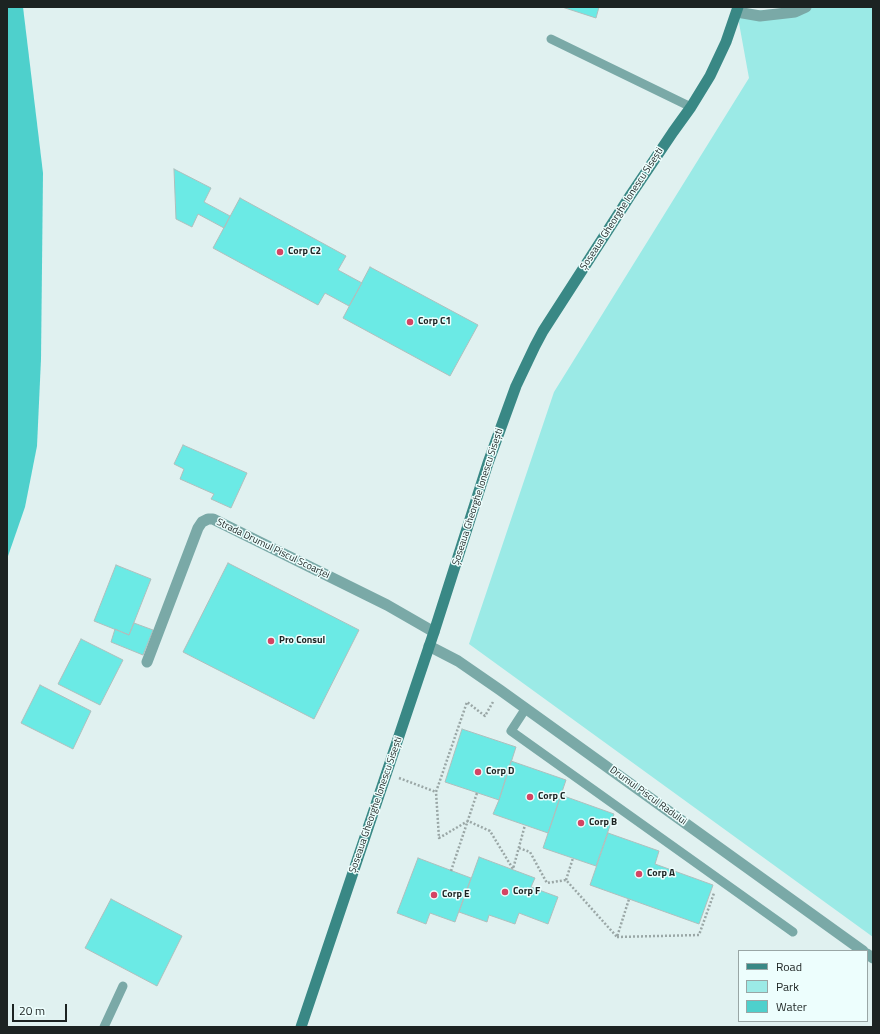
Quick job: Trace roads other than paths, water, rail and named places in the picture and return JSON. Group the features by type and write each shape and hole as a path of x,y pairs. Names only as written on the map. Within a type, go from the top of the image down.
{"main road":[{"name":"Șoseaua Gheorghe Ionescu Sisești","path":"301,1027 434,632 488,463 508,406 525,366 541,336 578,276 630,196 691,107 710,76 726,42 737,10"}],"street":[{"path":"737,10 760,16 795,12 806,7"},
{"name":"Strada Drumul Piscul Scoarței","path":"147,662 198,528 202,522 208,519 213,519 380,602 434,632"},
{"name":"Drumul Piscul Radului","path":"429,646 458,660 862,950"}],"lane":[{"path":"551,39 691,107"},
{"path":"526,708 511,730 793,932"},
{"path":"104,1027 123,986"}],"water":[{"path":"7,7 23,7 43,173 41,359 37,446 25,507 7,559"}],"place":[{"name":"Corp C2","path":"280,252"},
{"name":"Corp C1","path":"410,322"},
{"name":"Pro Consul","path":"271,641"},
{"name":"Corp D","path":"478,772"},
{"name":"Corp C","path":"530,797"},
{"name":"Corp B","path":"581,823"},
{"name":"Corp A","path":"639,874"},
{"name":"Corp F","path":"505,892"},
{"name":"Corp E","path":"434,895"}]}
